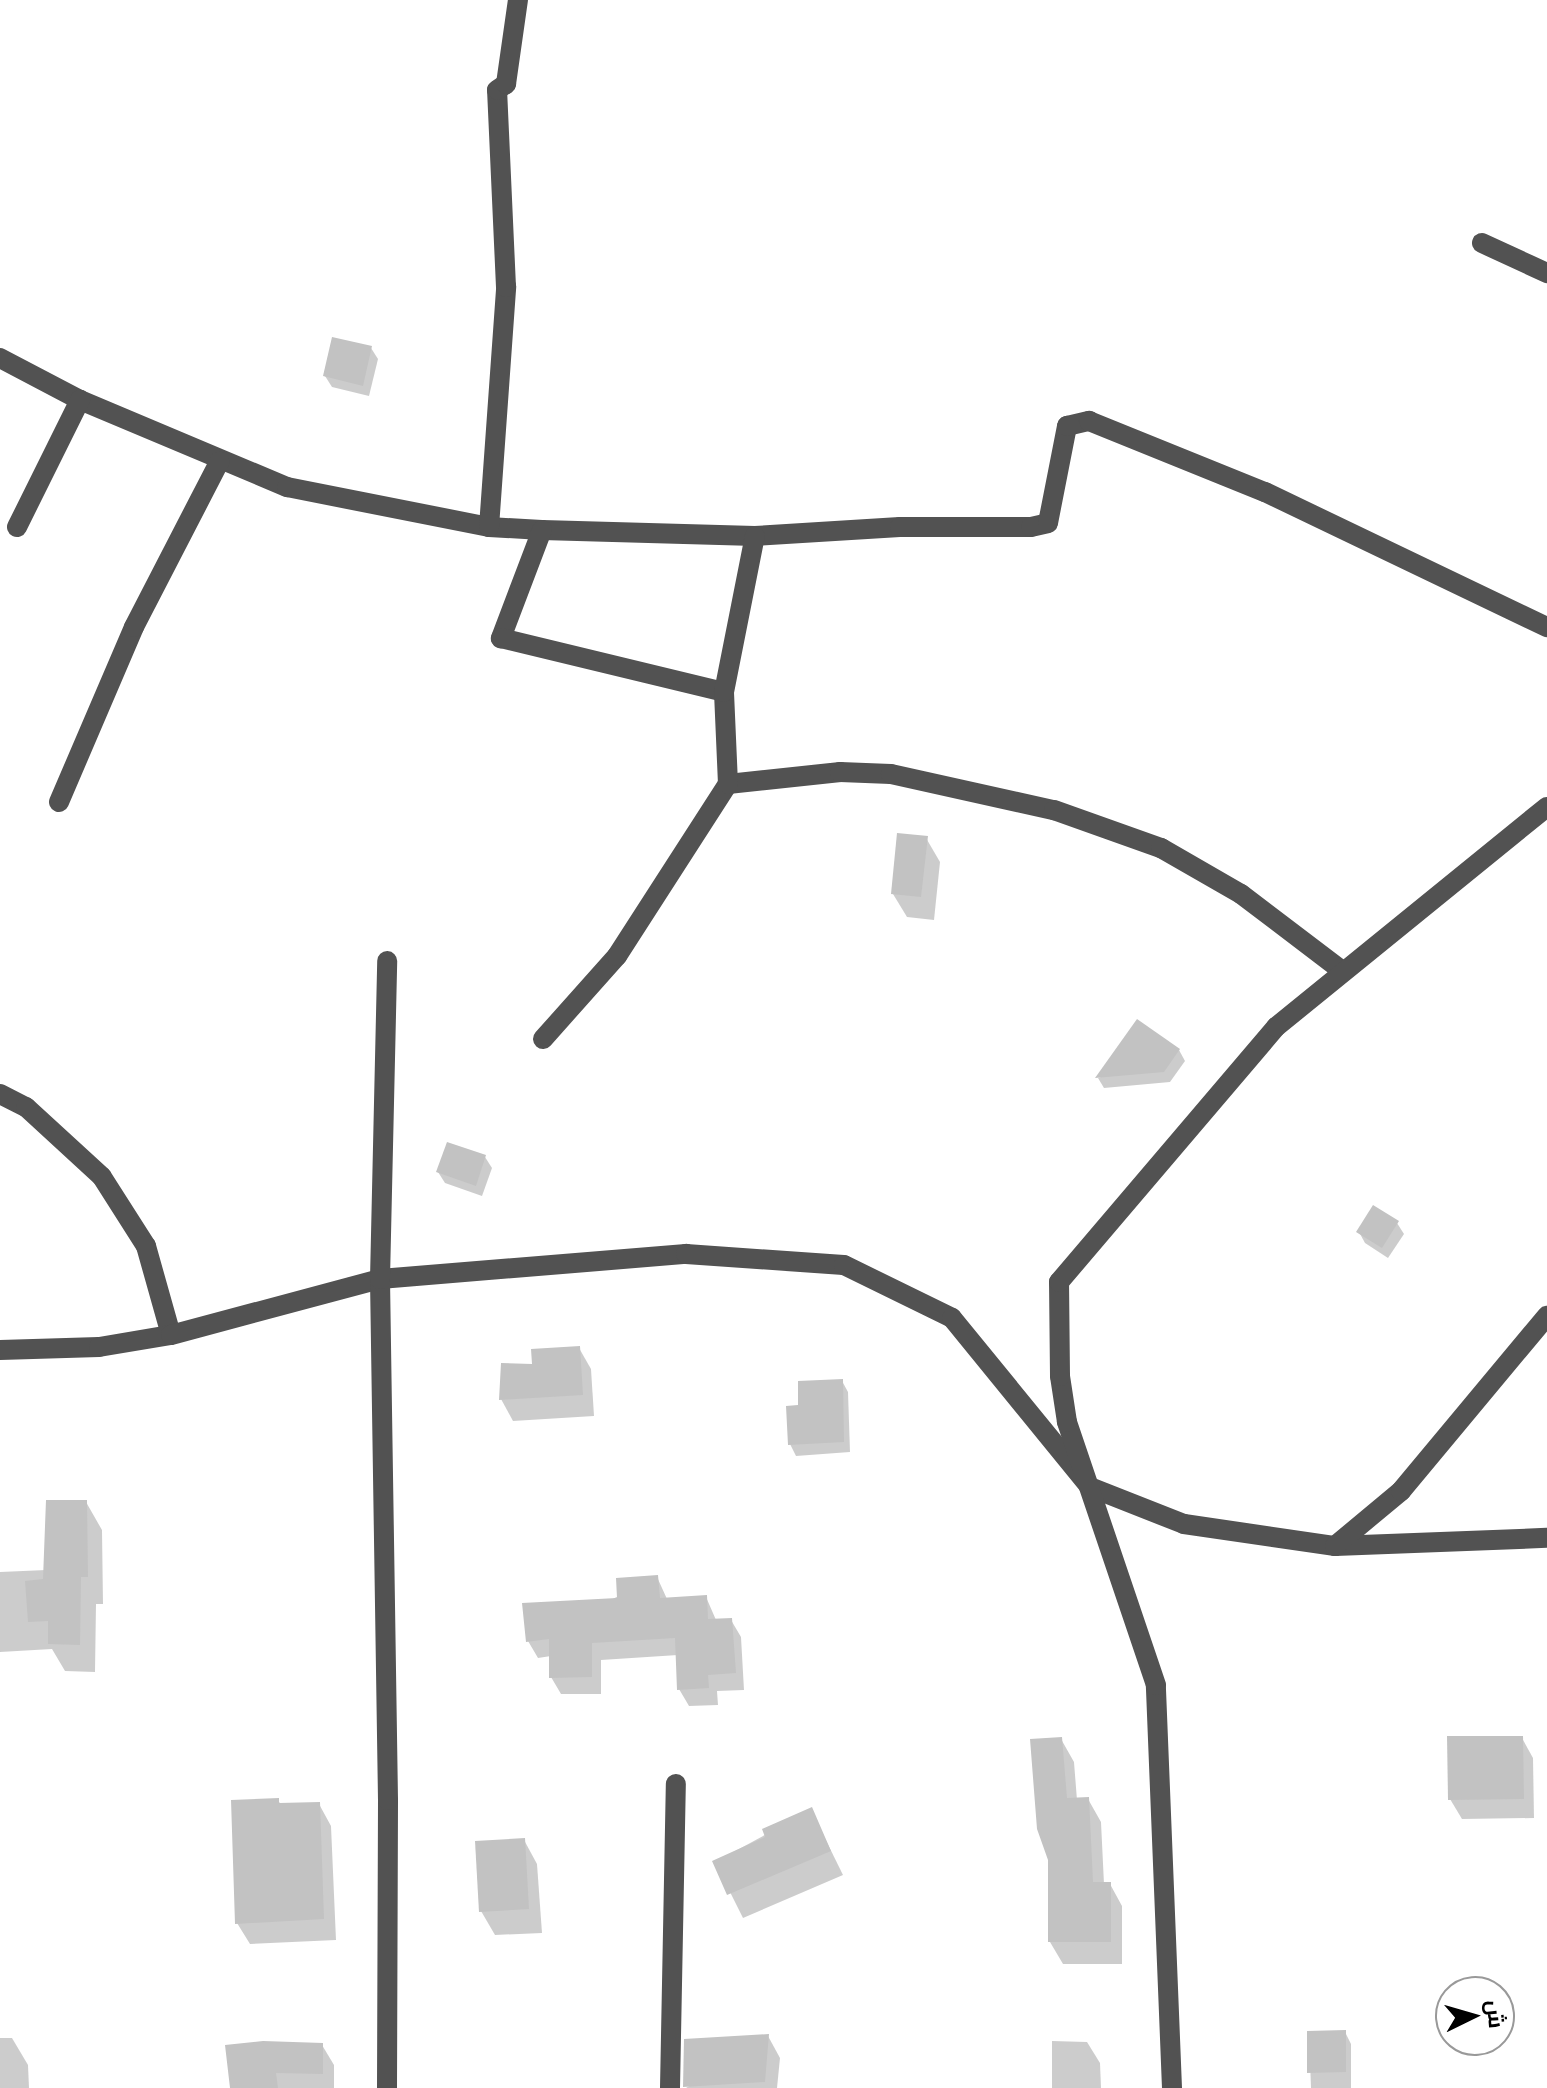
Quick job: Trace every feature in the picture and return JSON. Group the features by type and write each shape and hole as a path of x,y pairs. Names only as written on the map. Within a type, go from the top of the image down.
{"street":[{"path":"489,527 506,287 497,90 506,84 518,0"},
{"path":"1482,243 1547,273"},
{"path":"0,358 80,400 219,462 287,487 489,527 755,536 1048,523 1067,426 1089,421 1265,492 1547,627"},
{"path":"17,527 80,400"},
{"path":"59,802 134,627 219,462"},
{"path":"542,530 501,638 724,692"},
{"path":"543,1039 617,956 728,784 724,692 755,536"},
{"path":"728,784 840,772 891,774 1054,810 1161,848 1241,894 1341,970"},
{"path":"1172,2088 1156,1685 1067,1422 1060,1376 1059,1282 1276,1027 1341,970 1547,807"},
{"path":"387,961 380,1279 387,2088"},
{"path":"0,1094 26,1107 102,1177 146,1246 171,1335"},
{"path":"0,1350 99,1347 171,1335 380,1279 686,1254 844,1265 952,1318 1090,1487 1184,1524 1335,1546 1547,1538"},
{"path":"1335,1546 1401,1491 1547,1316"},
{"path":"670,2088 676,1784"}],"building":[{"path":"332,337 372,346 363,386 323,376"},
{"path":"897,833 928,836 921,897 891,894"},
{"path":"1137,1019 1180,1049 1164,1072 1095,1078"},
{"path":"447,1142 486,1155 476,1186 436,1172"},
{"path":"1373,1205 1399,1221 1382,1248 1356,1232"},
{"path":"580,1346 583,1395 499,1400 501,1363 532,1364 531,1349"},
{"path":"843,1379 844,1442 788,1445 786,1406 798,1405 798,1381"},
{"path":"46,1500 87,1500 88,1577 81,1577 80,1645 48,1644 48,1621 28,1622 25,1581 43,1579"},
{"path":"658,1575 660,1598 707,1595 708,1619 732,1618 736,1673 708,1675 709,1688 677,1690 675,1638 592,1643 592,1677 549,1678 549,1639 526,1642 522,1603 617,1598 616,1578"},
{"path":"1447,1736 1523,1736 1524,1799 1448,1800"},
{"path":"1062,1737 1067,1798 1089,1797 1093,1882 1111,1882 1111,1942 1048,1942 1048,1860 1037,1829 1030,1739"},
{"path":"279,1798 279,1803 320,1802 324,1919 235,1924 231,1800"},
{"path":"812,1807 831,1851 727,1895 712,1861 765,1837 762,1829"},
{"path":"525,1838 529,1909 479,1912 475,1841"},
{"path":"1346,2030 1346,2072 1307,2073 1307,2031"},
{"path":"769,2034 765,2082 683,2087 684,2039"},
{"path":"263,2041 323,2043 323,2074 276,2073 278,2088 230,2088 225,2045"}]}
